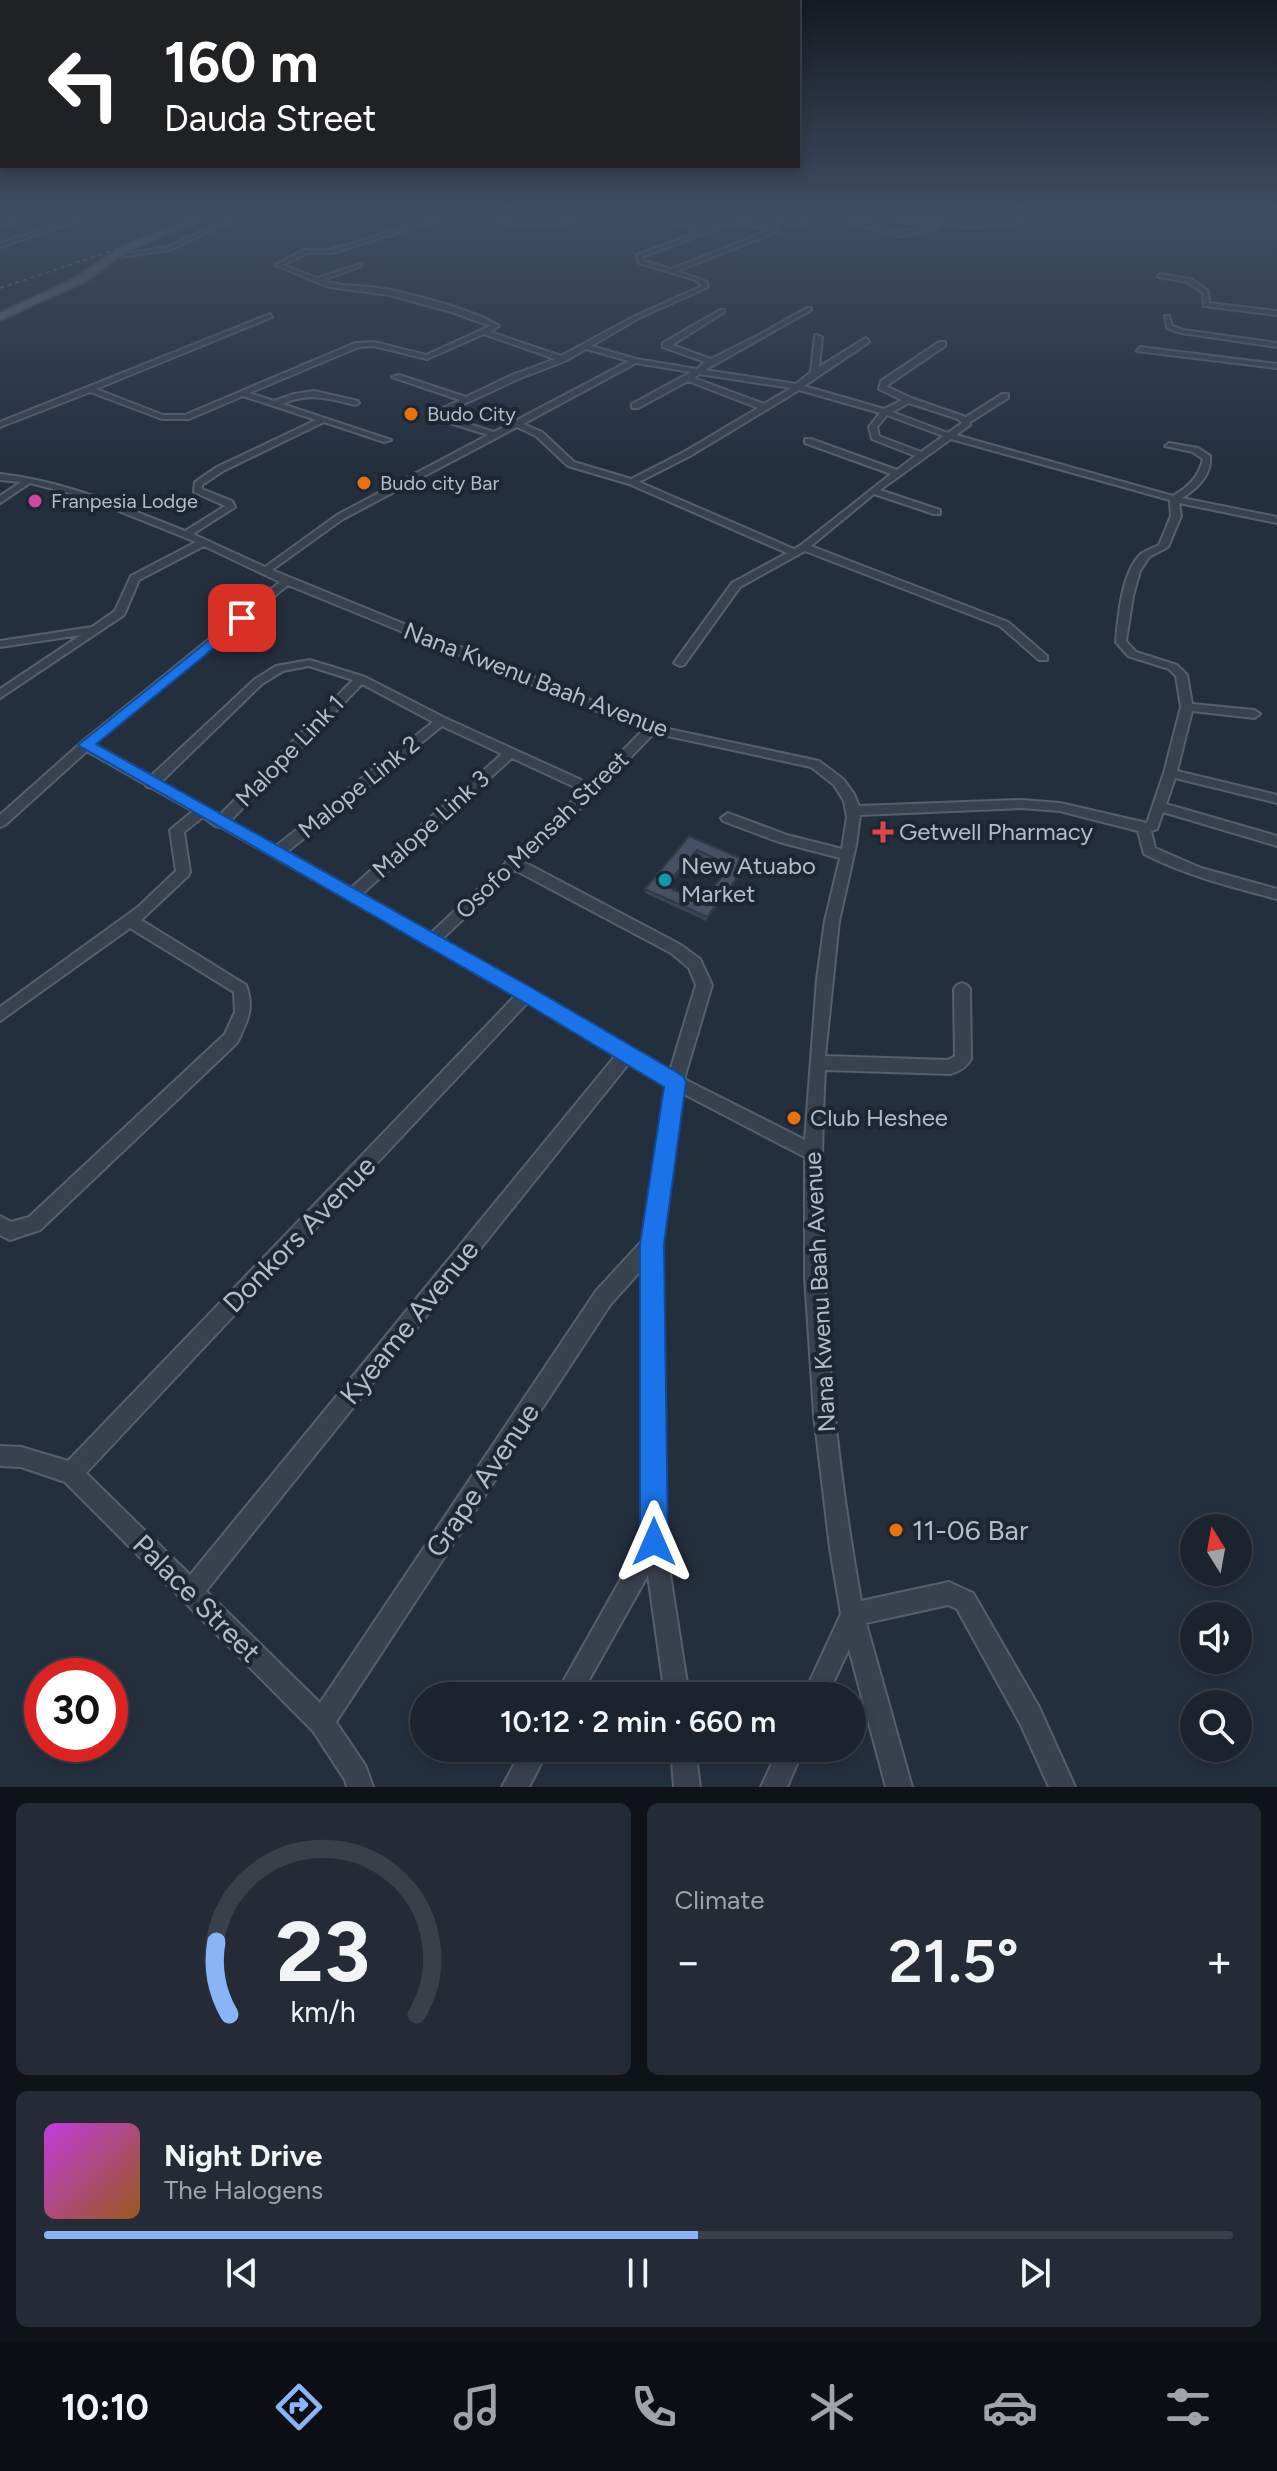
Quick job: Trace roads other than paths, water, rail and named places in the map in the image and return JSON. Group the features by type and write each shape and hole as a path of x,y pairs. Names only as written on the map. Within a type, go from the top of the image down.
{"main road":[{"path":"0,317 45,297"}],"street":[{"path":"90,389 162,417 186,417 358,345 374,344 427,357 487,333 496,326 404,297"},
{"path":"495,435 440,417 467,400 562,359 637,317 681,297"},
{"path":"1206,297 1206,305 1277,313"},
{"path":"635,406 809,309"},
{"path":"711,362 666,345 722,311"},
{"path":"0,425 270,316"},
{"path":"1167,317 1169,327 1183,332 1277,345"},
{"path":"487,333 562,359"},
{"path":"815,373 818,337"},
{"path":"632,482 687,454 798,387 866,340"},
{"path":"942,344 882,387 966,421"},
{"path":"585,346 635,361 798,387 885,412 950,436 1174,499 1277,520"},
{"path":"1140,349 1277,366"},
{"path":"265,571 340,517 635,361"},
{"path":"396,377 467,400"},
{"path":"688,378 763,407"},
{"path":"274,404 312,392 355,403"},
{"path":"244,394 387,440"},
{"path":"680,663 736,585 799,549 966,421 1005,396"},
{"path":"908,400 885,412 873,427 875,437 922,456"},
{"path":"186,534 230,507 229,503 197,490 198,484 208,476 322,420"},
{"path":"515,423 539,434 571,464 632,482 799,549 1004,624 1043,658"},
{"path":"808,441 898,473"},
{"path":"1169,446 1195,450 1207,458 1206,468 1196,486 1174,499"},
{"name":"Nana Kwenu Baah Avenue","path":"0,477 29,480 87,495 186,534 287,581 651,729 815,764 839,782 854,811 832,922 817,1063 812,1152 819,1327 829,1455 853,1614 899,1787"},
{"path":"0,500 29,480"},
{"path":"873,491 937,512"},
{"path":"854,811 1021,804 1060,807 1144,828 1152,826 1187,707 1178,671 1132,654 1121,642 1125,604 1140,563 1146,555 1163,547 1167,540 1176,516 1174,499"},
{"path":"0,694 120,613 135,578 204,542"},
{"path":"0,822 86,745 287,581"},
{"path":"0,644 94,629"},
{"path":"151,784 258,682 280,668 310,663 361,679 441,721 592,790"},
{"name":"Malope Link 1","path":"220,823 361,679"},
{"path":"1187,707 1254,714"},
{"name":"Malope Link 2","path":"277,853 441,721"},
{"name":"Osofo Mensah Street","path":"431,941 592,790 651,729"},
{"path":"86,745 527,994 675,1082 812,1152"},
{"name":"Malope Link 3","path":"352,895 510,753"},
{"path":"1170,773 1277,799"},
{"path":"1158,806 1277,841"},
{"path":"0,1015 129,920 183,872 177,830 201,812"},
{"path":"728,818 784,839 845,855"},
{"path":"1144,828 1149,851 1161,857 1200,874 1277,894"},
{"path":"512,862 676,949 697,966 704,985 675,1082 652,1244 654,1542 675,1682"},
{"path":"0,1225 10,1231 34,1224 231,1038 243,1012 241,989 129,920"},
{"path":"817,1063 951,1067 963,1059 962,989"},
{"name":"Donkors Avenue","path":"71,1473 527,994"},
{"name":"Kyeame Avenue","path":"191,1591 626,1054"},
{"name":"Grape Avenue","path":"322,1722 603,1298 652,1244"},
{"name":"Palace Street","path":"0,1456 21,1457 71,1473 322,1722 356,1774 360,1787"},
{"path":"575,1682 654,1542"},
{"path":"821,1682 853,1614 949,1593 965,1601 1030,1716 1062,1787"},
{"path":"515,1787 529,1762"},
{"path":"684,1762 687,1787"},
{"path":"774,1787 786,1762"}],"place":[{"name":"Budo City","path":"411,414"},
{"name":"Budo city Bar","path":"364,483"},
{"name":"Franpesia Lodge","path":"35,501"},
{"name":"Getwell Pharmacy","path":"883,832"},
{"name":"New Atuabo Market","path":"665,880"},
{"name":"Club Heshee","path":"794,1118"},
{"name":"11-06 Bar","path":"896,1530"}]}
